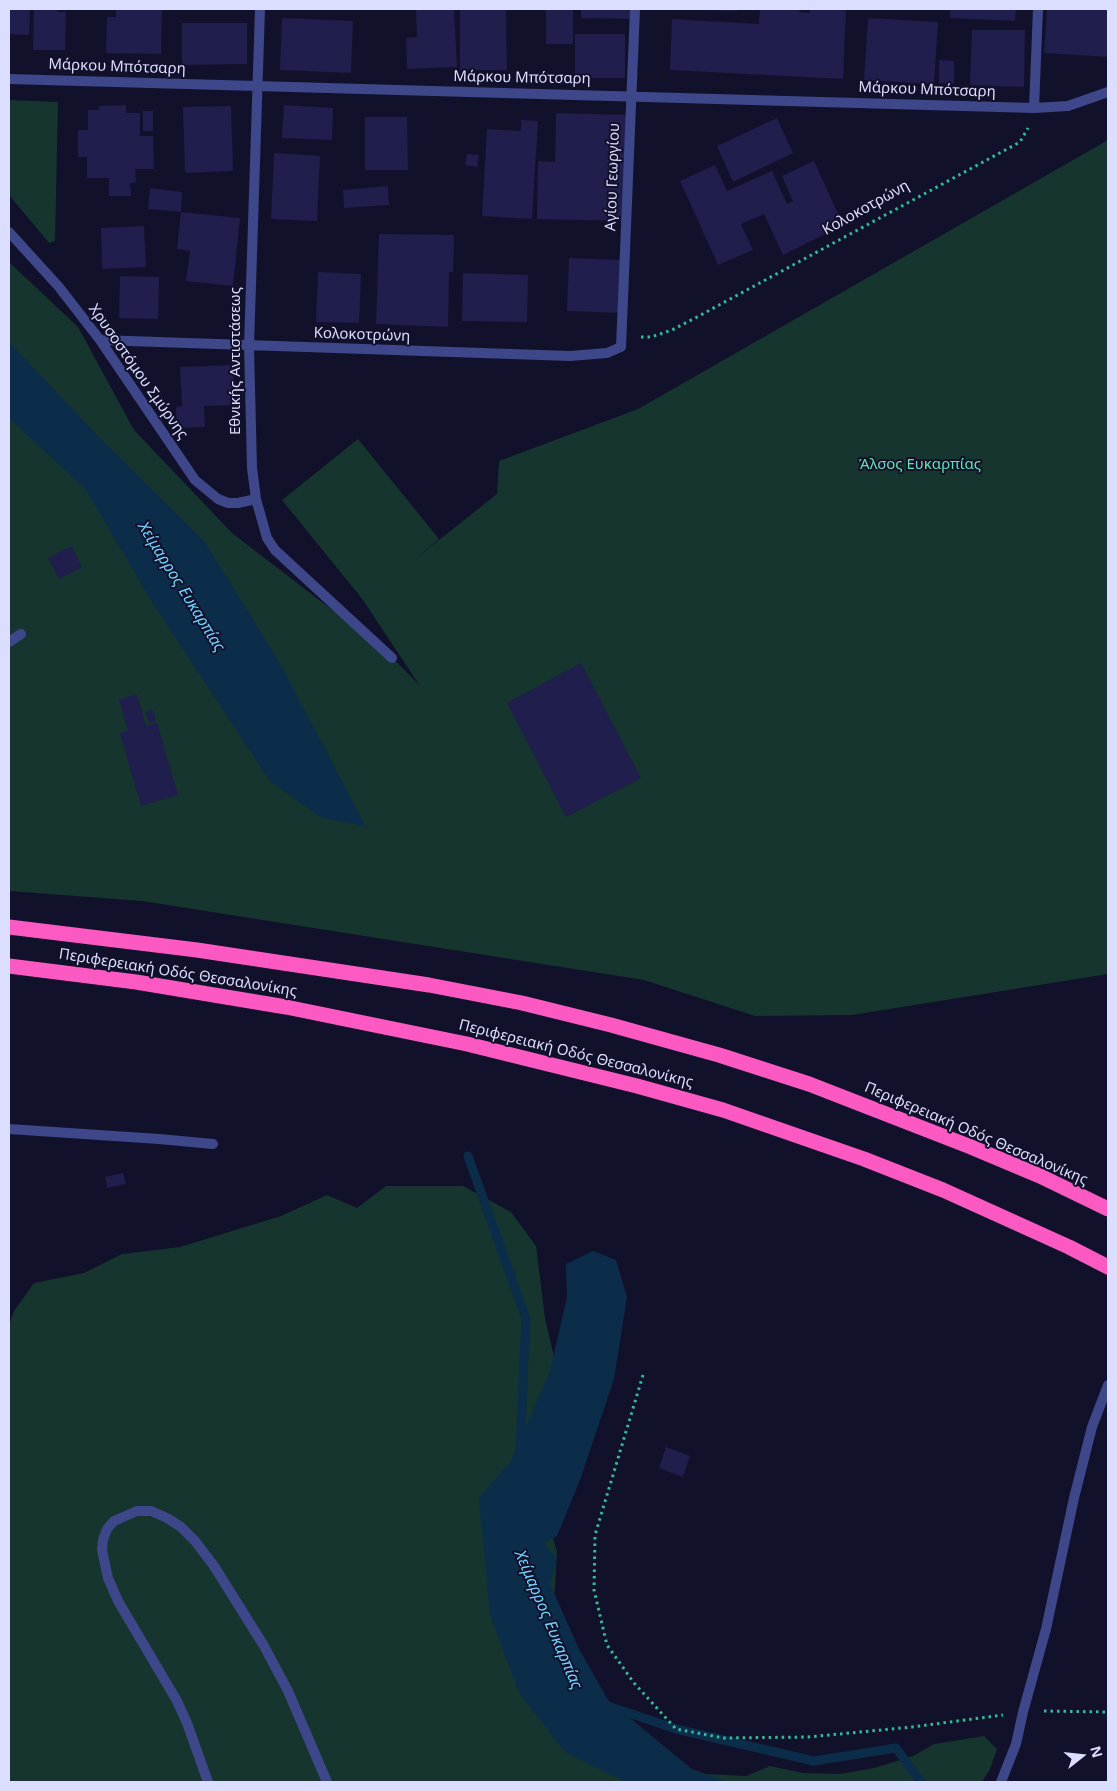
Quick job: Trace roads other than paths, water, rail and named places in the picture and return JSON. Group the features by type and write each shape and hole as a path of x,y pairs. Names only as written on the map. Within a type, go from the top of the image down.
{"highway":[{"name":"Περιφερειακή Οδός Θεσσαλονίκης","path":"9,927 196,950 429,985 522,1003 611,1024 719,1055 809,1084 979,1150 1040,1176 1108,1209"},
{"name":"Περιφερειακή Οδός Θεσσαλονίκης","path":"9,966 136,982 295,1008 467,1044 637,1086 723,1110 864,1159 943,1190 1070,1247 1108,1267"}],"street":[{"name":"Εθνικής Αντιστάσεως","path":"260,9 249,346 252,468 256,499 267,538 275,550 392,658"},
{"name":"Αγίου Γεωργίου","path":"621,342 635,9"},
{"path":"1038,9 1034,108 1068,106 1108,92"},
{"name":"Μάρκου Μπότσαρη","path":"9,79 1034,108"},
{"name":"Χρυσοστόμου Σμύρνης","path":"9,232 44,270 100,340 195,480 218,499 228,503 256,499"},
{"name":"Κολοκοτρώνη","path":"100,340 570,356 607,353 621,342"},
{"path":"9,642 21,634"},
{"path":"9,1129 159,1138 213,1144"},
{"path":"1001,1782 1016,1744 1046,1629 1076,1489 1092,1427 1108,1385"},
{"path":"208,1782 180,1709 164,1677 118,1601 108,1578 104,1562 103,1540 107,1530 114,1522 137,1511 151,1511 181,1527 195,1541 214,1566 259,1638 288,1691 327,1782"}],"water":[{"path":"9,342 98,436 205,542 281,665 366,827 320,817 269,780 152,602 86,490 9,418"},
{"path":"593,1251 616,1260 627,1297 614,1379 580,1480 557,1536 544,1543 557,1559 550,1584 578,1647 608,1700 693,1770 727,1782 626,1782 565,1752 519,1693 490,1615 479,1498 511,1461 550,1371 567,1297 566,1264"}],"waterway":[{"name":"Χείμαρρος Ευκαρπίας","path":"468,1156 526,1319 520,1450"},
{"name":"Χείμαρρος Ευκαρπίας","path":"611,1707 676,1729 814,1761 896,1748 921,1782"}],"park label":[{"name":"Άλσος Ευκαρπίας","path":"920,465"}]}
